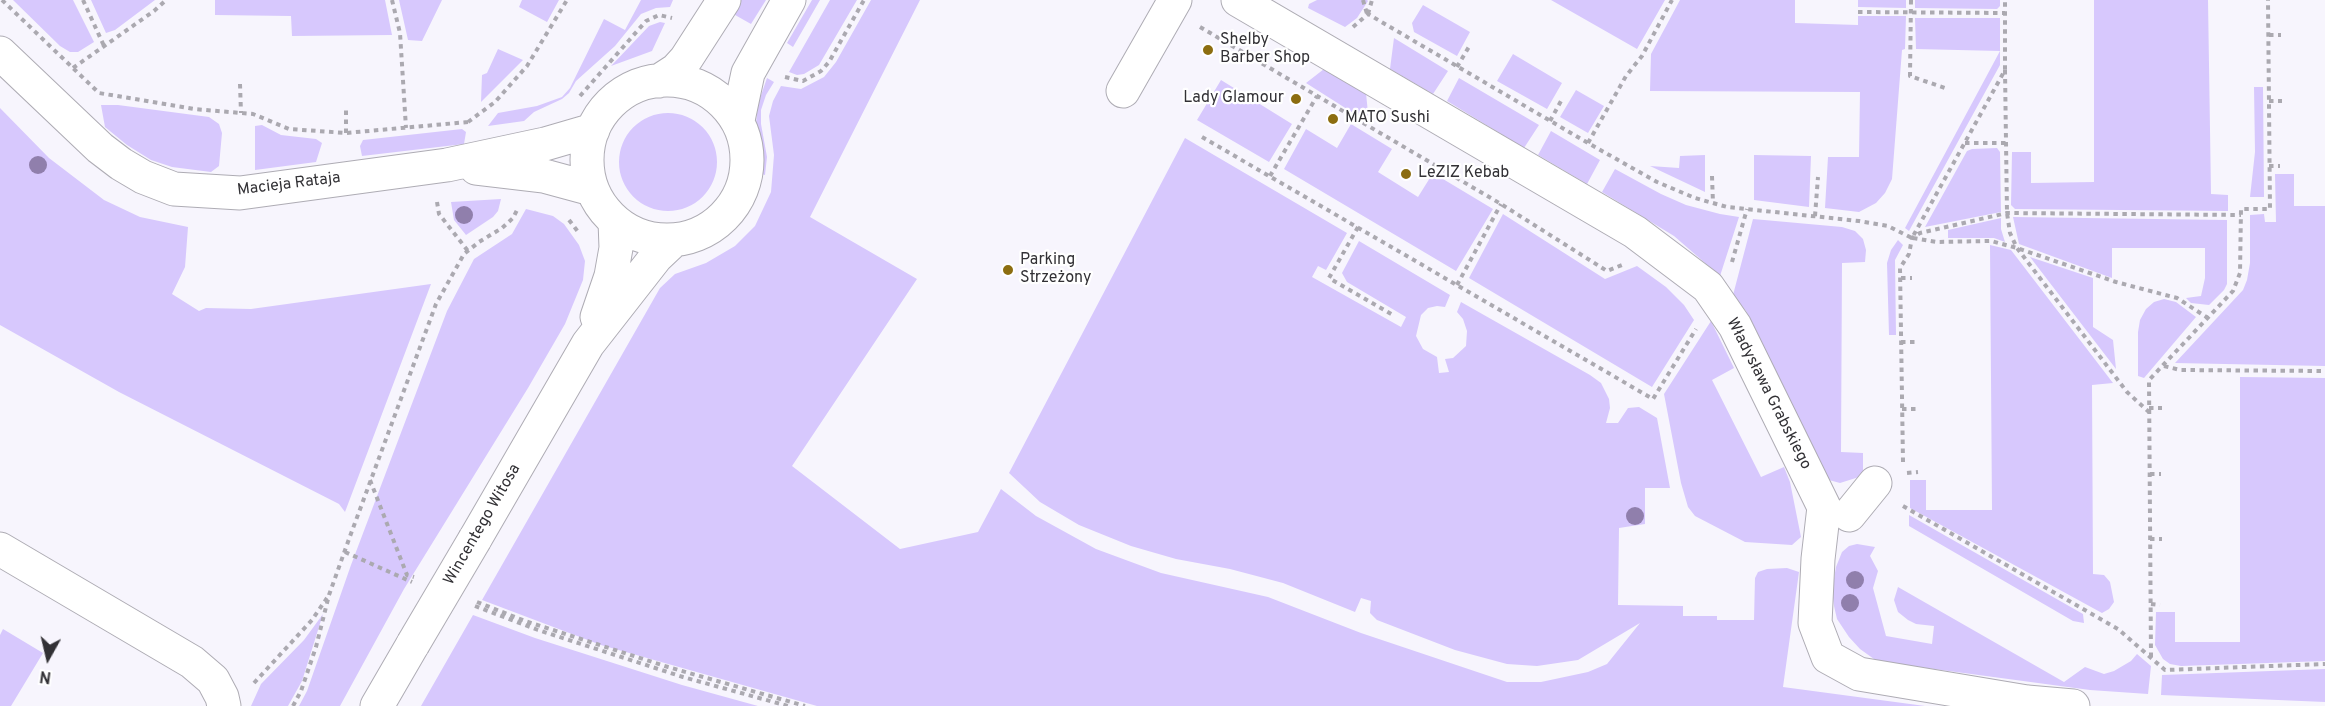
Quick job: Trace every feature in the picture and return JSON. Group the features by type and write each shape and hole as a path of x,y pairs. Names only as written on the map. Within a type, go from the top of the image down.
{"street":[{"path":"659,81 676,70 686,59 724,0"},
{"path":"738,120 716,96 697,86 677,81 659,81 627,91 607,108 593,130 588,149 587,169 597,201 615,221 633,233 653,239 674,240 698,235 719,222 735,203 745,181 747,156 738,120 748,73 789,0"},
{"name":"Władysława Grabskiego","path":"1238,0 1635,232 1708,287 1735,326 1824,507 1818,559 1815,623 1828,657 1859,674 2027,702 2073,706"},
{"path":"1123,90 1171,5"},
{"name":"Macieja Rataja","path":"0,53 121,165 143,177 174,189 240,193 447,165 545,144 593,130"},
{"name":"Macieja Rataja","path":"447,165 544,176 592,189"},
{"name":"Wincentego Witosa","path":"588,344 612,276 616,249 615,221"},
{"name":"Wincentego Witosa","path":"377,706 588,344 656,256 674,240"},
{"path":"1849,515 1894,484"},
{"path":"0,549 192,662 218,693"}],"path":[{"path":"2,0 99,93 194,109 253,114 289,129 346,133 468,122 495,102 527,66 567,0"},
{"path":"83,0 104,46"},
{"path":"73,68 166,0"},
{"path":"393,0 400,33 406,128"},
{"path":"781,76 790,80 803,81 821,71 829,62 864,0"},
{"path":"1363,0 1368,14 1657,182 1695,198 1727,207 1888,226 1912,238 1936,242 1991,242 2017,248 2116,282 2177,298 2208,318"},
{"path":"1351,28 1368,14 1372,0"},
{"path":"1588,143 1626,76 1642,56 1672,0"},
{"path":"1911,0 1910,76 1948,89"},
{"path":"2005,0 2007,213 2010,233 2017,248 2127,392 2149,410 2162,408"},
{"path":"2151,657 2149,380 2233,291 2240,273 2241,209 2270,209 2268,0"},
{"path":"1171,5 1317,96 1501,204 1607,271 1628,263"},
{"path":"1858,12 2005,13"},
{"path":"599,74 646,21 659,15 674,19"},
{"path":"2269,35 2282,35"},
{"path":"1457,67 1470,45"},
{"path":"2006,70 1912,238 1909,254 1900,268 1902,410 1894,484 1903,508 2118,629 2165,670 2325,664"},
{"path":"240,84 241,113"},
{"path":"1270,176 1317,96"},
{"path":"1550,121 1561,101"},
{"path":"2269,101 2282,101"},
{"path":"346,106 346,133"},
{"path":"468,122 472,128"},
{"path":"1202,137 1653,399 1697,328"},
{"path":"1965,143 2006,143"},
{"path":"2269,166 2280,166"},
{"path":"1712,176 1713,203"},
{"path":"1815,216 1818,177"},
{"path":"435,194 439,214 468,251"},
{"path":"293,706 301,691 316,647 330,595 370,480 435,304 468,251 513,218 519,202"},
{"path":"1457,285 1501,204"},
{"path":"562,212 576,227 580,237"},
{"path":"1912,238 1920,233 2007,213 2241,215"},
{"path":"1358,227 1329,278 1393,315"},
{"path":"1900,278 1912,278"},
{"path":"1901,342 1918,342"},
{"path":"2163,366 2180,370 2325,371"},
{"path":"1902,410 1918,409"},
{"path":"2150,474 2161,474"},
{"path":"345,552 416,581 407,575 370,480"},
{"path":"2150,539 2162,539"},
{"path":"252,686 312,620 330,595"},
{"path":"788,706 672,674 537,630 471,602 657,664 805,706"},
{"path":"2151,604 2160,604"}],"shaded area":[{"path":"13,0 73,0 94,42 78,52 70,52 60,46"},
{"path":"91,0 155,0 115,30 106,33"},
{"path":"215,0 385,0 392,35 292,36 291,16 215,15"},
{"path":"399,0 442,0 422,41 408,40"},
{"path":"522,0 559,0 547,22 519,7"},
{"path":"641,0 673,0 670,7 656,8 641,14 615,46 576,81 569,93 562,99 534,112 524,121 488,126 498,113 537,106 562,97 570,88 604,19 625,30"},
{"path":"734,0 766,0 751,24 728,11"},
{"path":"812,0 820,0 793,47 787,43"},
{"path":"830,0 857,0 819,65 804,74 797,75 789,72"},
{"path":"871,0 920,0 810,217 917,279 792,466 900,549 978,532 1001,489 1036,516 1096,549 1161,573 1268,597 1361,633 1507,682 1541,682 1588,672 1607,664 1640,623 1578,660 1537,666 1507,664 1455,650 1377,620 1370,613 1371,601 1361,598 1355,612 1283,583 1230,569 1176,559 1131,546 1079,525 1040,502 1009,473 1185,138 1347,233 1326,270 1318,266 1312,277 1401,327 1406,317 1347,282 1342,273 1359,241 1450,295 1445,307 1428,308 1421,315 1416,336 1423,349 1437,357 1439,373 1449,372 1445,359 1453,358 1466,346 1467,331 1463,319 1457,312 1461,302 1601,383 1609,399 1610,408 1606,423 1618,423 1628,408 1639,407 1657,418 1670,488 1645,488 1645,524 1619,528 1618,605 1683,606 1683,616 1717,616 1717,620 1754,620 1755,578 1758,572 1787,568 1799,572 1783,687 1925,706 817,706 601,645 482,600 660,288 675,274 706,263 735,246 755,226 771,192 774,155 769,116 773,101 781,86 801,89 824,77 836,62"},
{"path":"1317,0 1368,1 1357,18 1345,27 1308,8 1309,4"},
{"path":"1551,0 1665,0 1637,49"},
{"path":"1680,0 1795,0 1795,23 1858,25 1858,16 1906,16 1905,49 1902,50 1892,179 1885,193 1876,203 1859,212 1825,208 1828,157 1859,157 1860,92 1650,91 1651,54"},
{"path":"1858,0 1906,0 1906,8 1858,7"},
{"path":"1915,0 2000,0 2000,6 1997,9 1915,8"},
{"path":"2094,0 2208,0 2211,194 2228,195 2228,211 2015,209 2011,205 2012,152 2031,152 2031,183 2094,182"},
{"path":"1423,5 1470,32 1457,56 1414,32 1412,23"},
{"path":"1915,18 2000,18 2000,51 1916,49"},
{"path":"660,22 665,23 652,51 611,66 649,26"},
{"path":"1394,38 1448,71 1433,94 1390,69"},
{"path":"498,49 523,60 481,102 482,75 487,73"},
{"path":"2000,51 2000,65 1909,231 1905,228"},
{"path":"1513,54 1562,83 1547,109 1497,81"},
{"path":"1324,69 1366,93 1369,123 1306,83"},
{"path":"767,78 774,82 761,110 767,157 765,175 761,174 762,154 756,123 758,104"},
{"path":"1459,78 1539,125 1524,148 1447,101"},
{"path":"1221,80 1292,124 1269,162 1197,120"},
{"path":"2254,87 2263,87 2264,197 2250,197 2255,152"},
{"path":"1576,90 1604,106 1588,133 1560,117"},
{"path":"101,105 118,105 209,117 219,124 222,133 219,166 211,172 172,167 151,160 127,145 105,127"},
{"path":"0,108 49,158 104,200 140,217 188,227 185,267 172,294 199,311 206,308 251,309 431,284 345,512 339,504 119,392 0,325"},
{"path":"668,113 687,117 703,127 713,143 717,162 713,181 703,197 687,207 668,211 649,207 633,197 623,181 619,162 623,143 633,127 649,117"},
{"path":"1351,124 1392,149 1378,172 1418,197 1433,173 1493,209 1456,271 1284,169 1306,129 1337,148"},
{"path":"262,125 281,135 316,139 322,143 316,162 255,170 255,126"},
{"path":"462,129 466,132 464,144 362,156 360,146 363,140"},
{"path":"1551,131 1600,160 1587,184 1538,155"},
{"path":"1997,148 2000,152 2001,212 1925,227 1967,151"},
{"path":"1705,155 1705,192 1650,166 1679,168 1680,156"},
{"path":"1754,155 1811,156 1809,207 1754,200"},
{"path":"1615,169 1686,205 1739,217 1720,276 1674,236 1602,192"},
{"path":"2275,174 2294,174 2294,206 2325,206 2325,366 2175,363 2243,290 2250,263 2250,215 2264,214 2265,222 2276,222"},
{"path":"501,199 498,211 493,217 466,235 454,220 451,202"},
{"path":"526,209 553,216 564,224 579,245 585,261 583,280 565,324 404,589 340,706 299,706 307,691 351,565 447,311 474,259 512,234"},
{"path":"1503,214 1605,279 1637,266 1666,287 1684,305 1694,320 1652,387 1469,278"},
{"path":"2013,217 2227,220 2227,284 2209,305 2191,303 2186,298 2201,296 2205,278 2205,248 2112,248 2112,278 2019,244"},
{"path":"2001,218 2001,229 2005,242 1994,238 1948,238 1948,230"},
{"path":"1753,219 1842,227 1855,231 1863,239 1866,250 1865,262 1842,263 1841,452 1863,453 1863,471 1859,477 1840,483 1829,480 1746,311 1733,295"},
{"path":"1898,240 1903,245 1895,260 1896,335 1889,335 1887,263 1891,250"},
{"path":"1990,245 2011,250 2113,383 2092,385 2093,574 2104,575 2110,582 2114,602 2102,613 1910,508 1910,480 1926,480 1926,510 1992,510"},
{"path":"2030,257 2093,278 2093,327 2113,340 2116,369"},
{"path":"2164,299 2176,302 2196,317 2144,378 2138,376 2140,320 2146,309 2154,302"},
{"path":"1711,321 1734,368 1712,380 1761,477 1784,467 1790,482 1801,537 1792,545 1745,542 1695,516 1688,507 1681,483 1664,394"},
{"path":"2240,377 2325,378 2325,661 2181,666 2170,664 2163,659 2155,645 2156,612 2175,612 2175,642 2240,642"},
{"path":"1909,515 2083,614 2084,623 2073,621 1909,526"},
{"path":"1857,544 1875,547 1870,556 1878,571 1873,588 1886,636 1932,644 1934,626 1916,624 1898,612 1894,600 1898,587 2064,682 2085,667 2104,674 2114,671 2131,661 2137,654 2151,666 2148,694 2090,690 1882,662 1874,659 1849,637 1837,619 1834,606 1832,590 1836,567 1842,552 1849,546"},
{"path":"323,614 302,681 288,706 251,706 261,684 304,640"},
{"path":"473,615 535,638 682,685 758,706 421,706"},
{"path":"3,629 43,653 11,706 0,706 0,635"},
{"path":"2325,669 2325,702 2161,695 2162,675"}],"place":[{"name":"Shelby Barber Shop","path":"1208,50"},
{"name":"Lady Glamour","path":"1296,99"},
{"name":"MATO Sushi","path":"1333,119"},
{"name":"LeZIZ Kebab","path":"1406,174"},
{"name":"Parking Strzeżony","path":"1008,270"}]}
